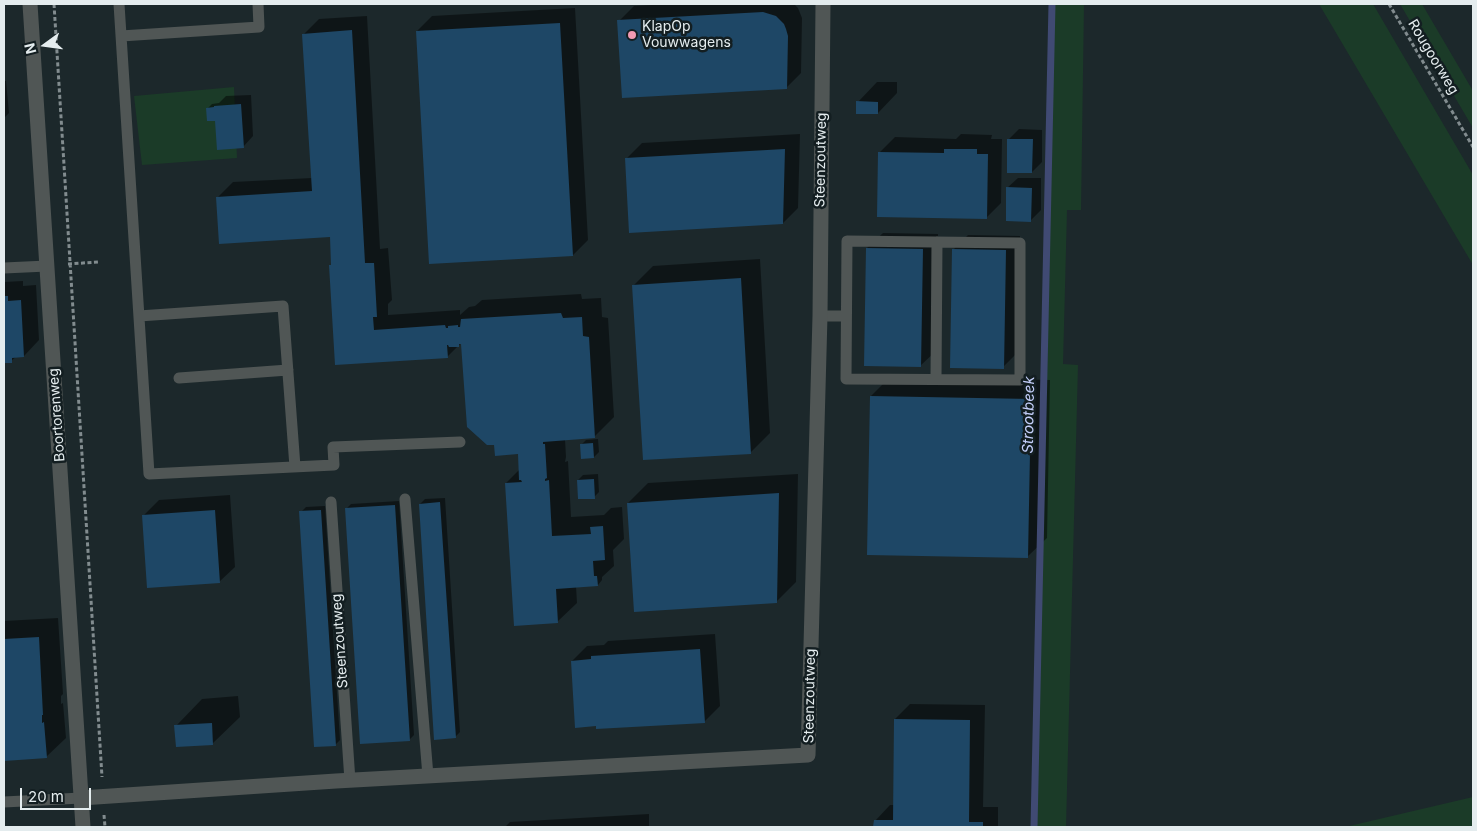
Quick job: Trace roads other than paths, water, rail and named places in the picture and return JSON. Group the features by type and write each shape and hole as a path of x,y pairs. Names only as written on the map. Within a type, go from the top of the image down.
{"street":[{"name":"Boortorenweg","path":"30,4 83,827"},
{"name":"Steenzoutweg","path":"81,798 350,780 808,755 820,316 823,4"}],"lane":[{"path":"119,4 149,474 334,465 333,446 460,442"},
{"path":"121,36 259,28 258,4"},
{"path":"847,241 937,242 1020,242 1020,380 846,379 847,241"},
{"path":"936,379 937,242"},
{"path":"4,268 47,266"},
{"path":"139,316 283,306 295,467"},
{"path":"820,316 846,316"},
{"path":"180,378 288,370"},
{"path":"405,499 428,776"},
{"name":"Steenzoutweg","path":"331,502 350,780"},
{"path":"4,802 81,798"}],"waterway":[{"name":"Strootbeek","path":"1034,827 1052,4"}],"place":[{"name":"KlapOp Vouwwagens","path":"632,35"}]}
